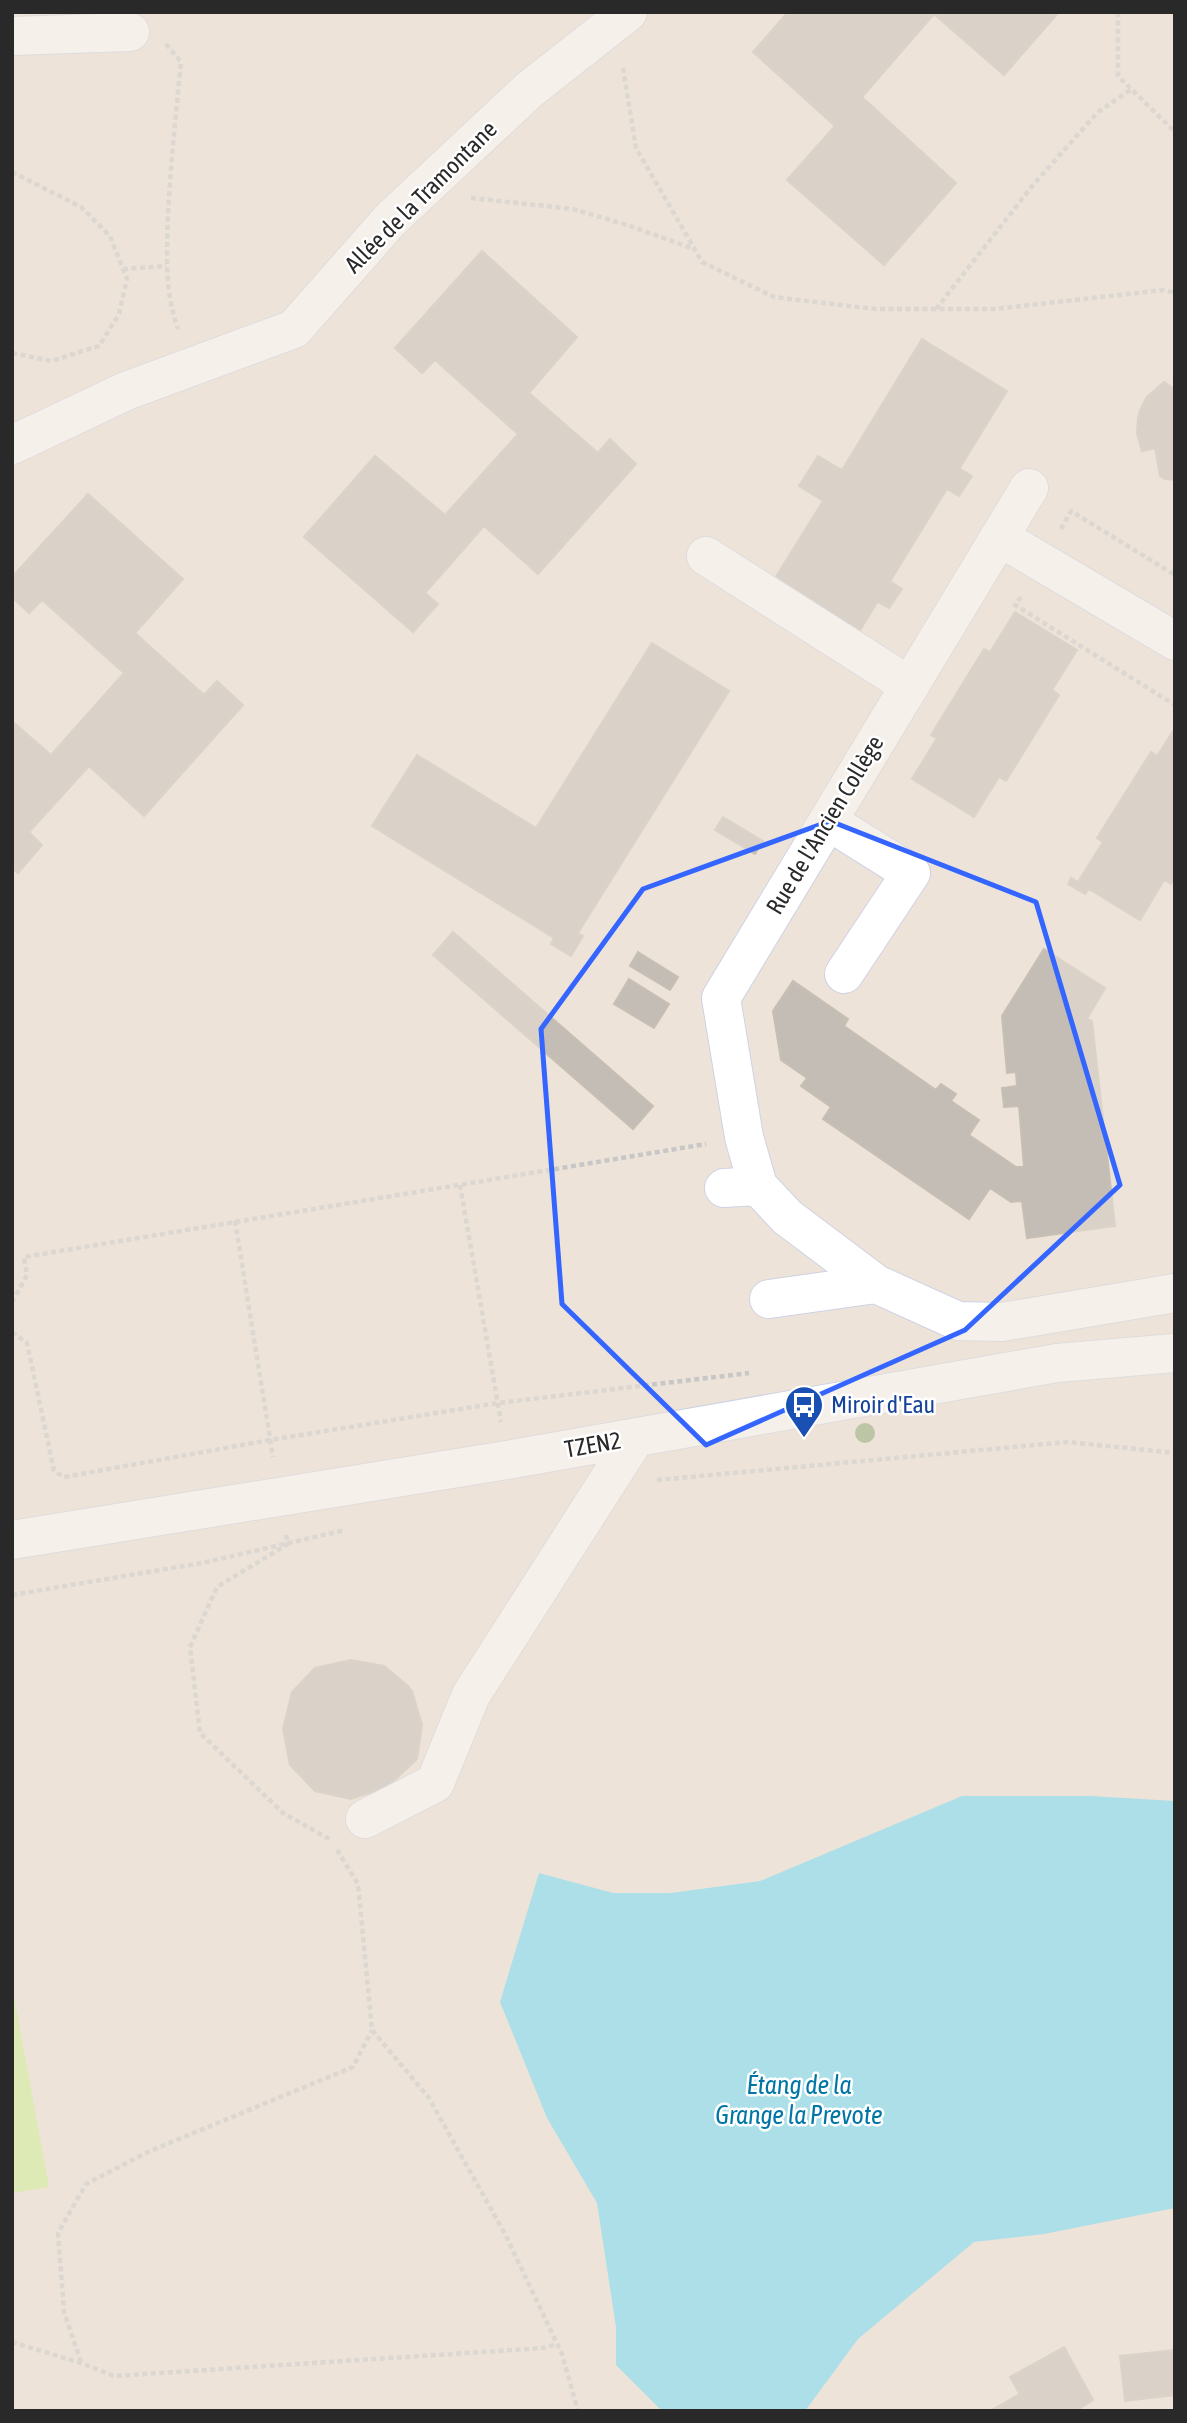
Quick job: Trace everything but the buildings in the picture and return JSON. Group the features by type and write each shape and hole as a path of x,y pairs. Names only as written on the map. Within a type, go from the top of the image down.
{"street":[{"name":"Allée de la Tramontane","path":"12,445 126,391 294,329 390,220 529,90 622,17"},
{"path":"12,36 130,32"},
{"name":"Rue de l'Ancien Collège","path":"876,1283 788,1217 741,1187 744,1138 721,998 1029,488"},
{"path":"999,537 1175,641"},
{"path":"706,556 910,686"},
{"path":"828,821 911,873 844,974"},
{"path":"769,1298 876,1283 958,1321 1002,1322 1175,1293"},
{"name":"TZEN2","path":"12,1539 507,1460 1057,1363 1175,1353"},
{"path":"365,1819 435,1783 471,1695 636,1437"}],"path":[{"path":"1118,12 1118,76 1175,132"},
{"path":"622,17 636,148 702,262 774,297 875,309 995,309 1163,290 1175,293"},
{"path":"130,32 164,41 181,62 166,267 170,307 191,367"},
{"path":"936,309 1033,185 1098,111 1132,89"},
{"path":"12,172 81,207 110,236 127,279 119,314 99,346 51,361 12,353"},
{"path":"422,190 500,202 573,209 695,249"},
{"path":"123,268 166,267"},
{"path":"12,1302 27,1275 24,1257 744,1138"},
{"path":"460,1185 507,1460"},
{"path":"81,2363 64,2312 58,2233 86,2184 150,2151 353,2067 372,2030 358,1884 331,1840 283,1813 200,1733 190,1647 217,1587 288,1544 235,1222"},
{"path":"12,1332 27,1343 54,1471 64,1477 498,1403 757,1372"},
{"path":"372,2030 429,2098 505,2234 558,2344 578,2411"},
{"path":"12,2342 114,2376 542,2348 558,2344"}],"highlighted area":[{"path":"830,821 1036,902 1120,1185 965,1330 706,1445 562,1304 541,1029 643,889"}],"green space":[{"path":"12,1985 49,2187 12,2193"}],"water":[{"name":"Étang de la Grange la Prevote","path":"962,1796 1091,1796 1175,1801 1175,2208 1044,2234 974,2242 858,2339 805,2411 662,2411 616,2365 616,2327 597,2203 547,2118 500,2002 539,1873 613,1893 671,1893 760,1881"}],"place":[{"name":"Miroir d'Eau","path":"804,1439"}]}
